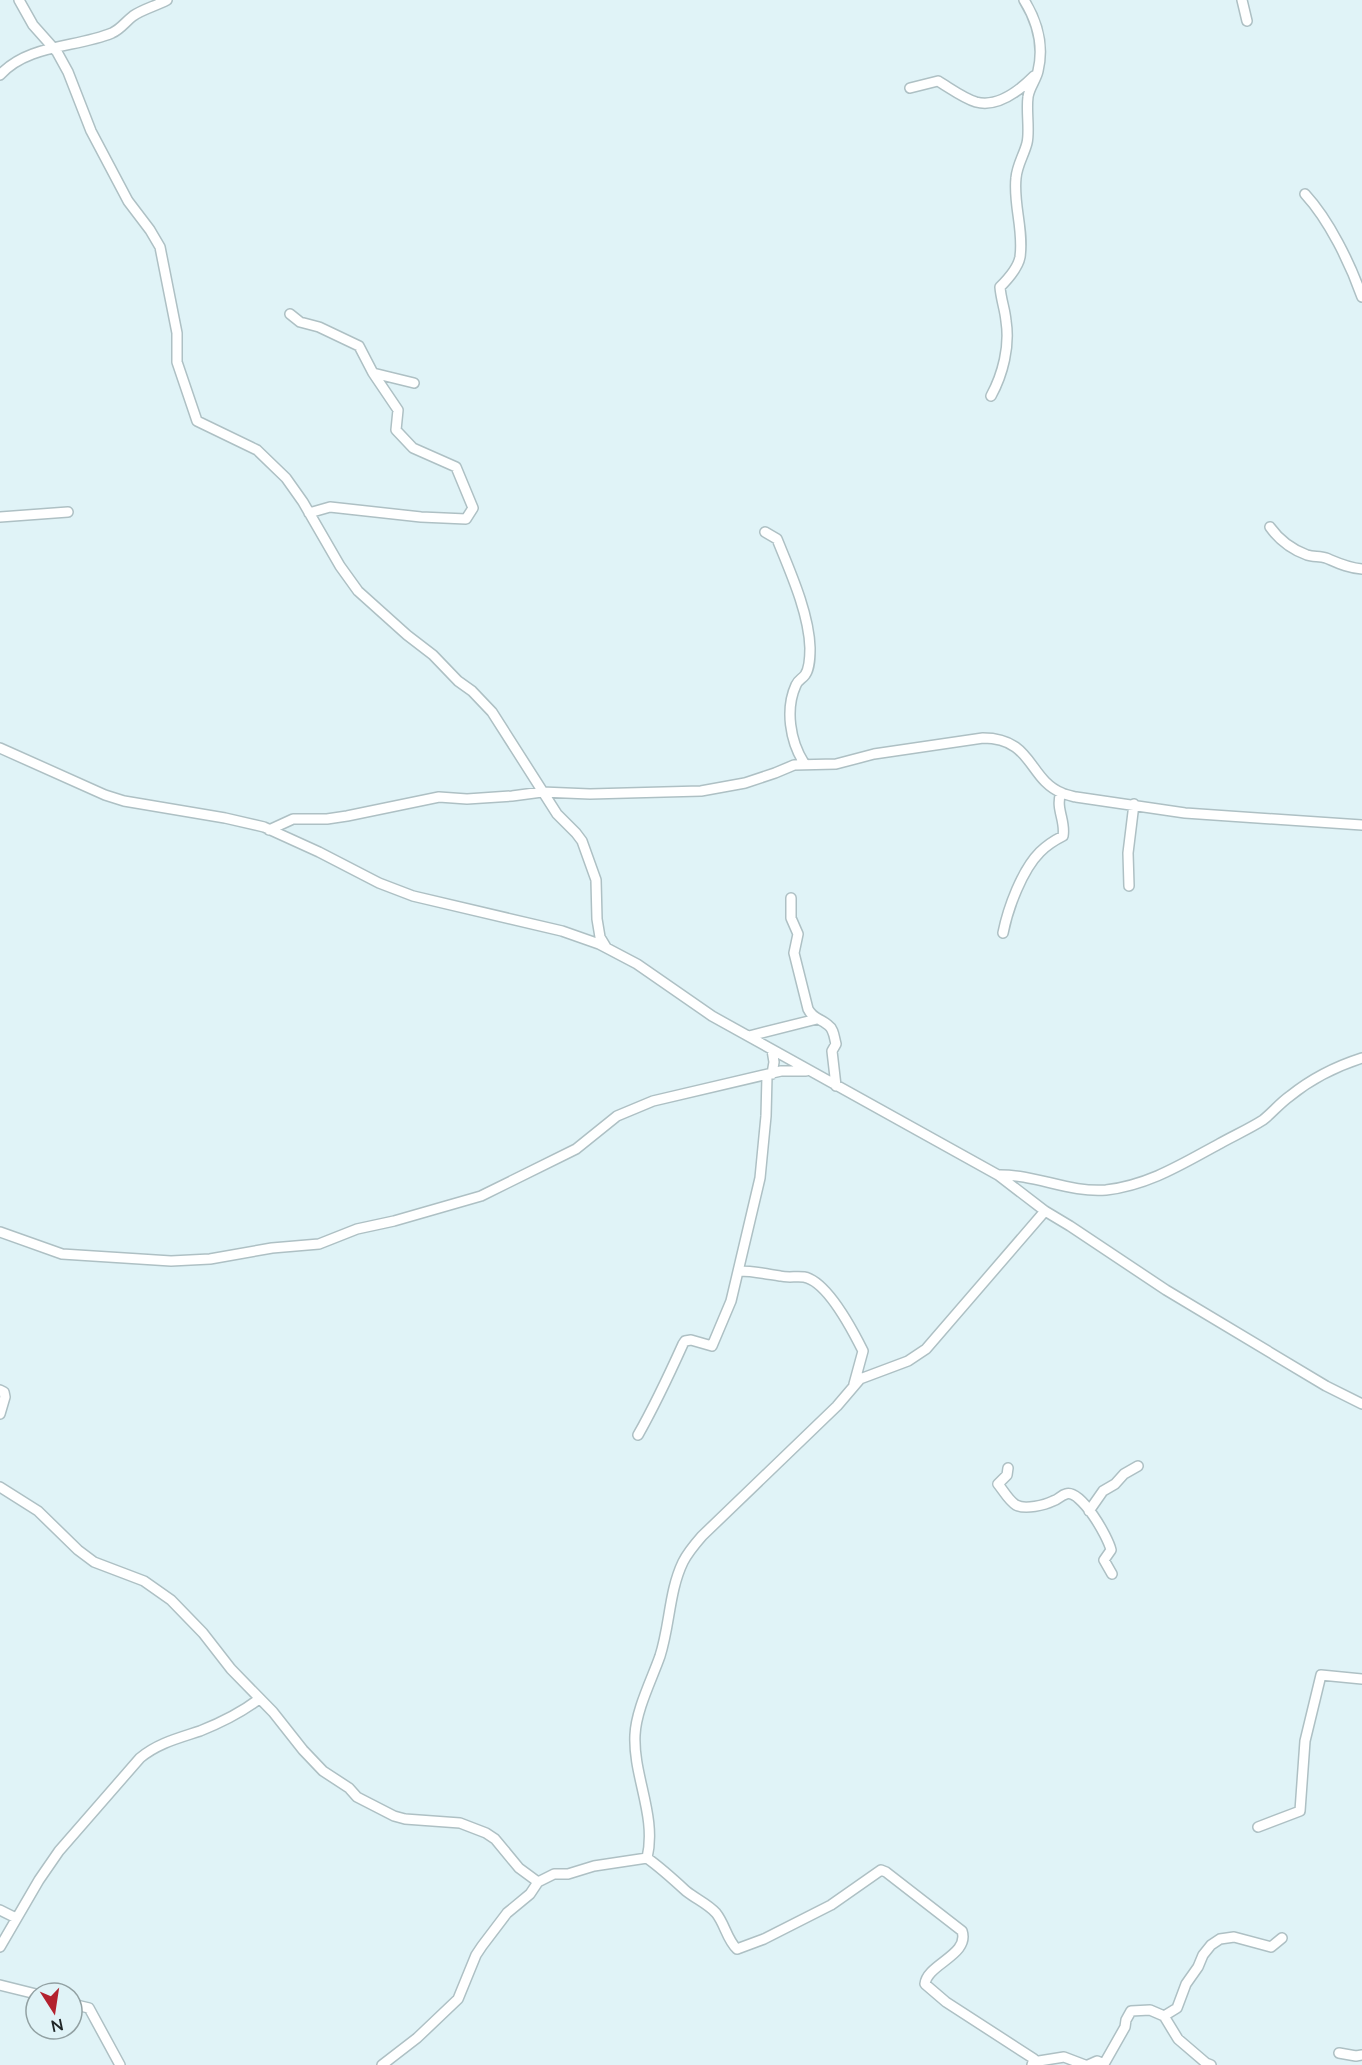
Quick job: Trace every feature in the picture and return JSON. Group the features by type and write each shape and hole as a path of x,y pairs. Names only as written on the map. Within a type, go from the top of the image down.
{"street":[{"path":"19,0 33,25 54,48 68,72 91,131 123,192 160,247 177,333 177,362 197,421 257,450 286,478 358,591 433,655 492,712 542,792 557,814 576,833 587,854 596,880 597,920 600,936 608,949"},
{"path":"0,75 16,62 54,48 110,34 133,16 167,0"},
{"path":"991,396 1002,377 1006,347 1006,321 1000,287 1012,274 1020,259 1021,235 1016,206 1017,169 1028,141 1028,95 1038,72 1036,24 1024,0"},
{"path":"1242,0 1247,21"},
{"path":"910,88 938,81 976,102 992,102 1017,92 1038,72"},
{"path":"1305,194 1328,226 1362,297"},
{"path":"290,314 300,322 318,327 359,346 373,373 398,410 396,430 413,448 456,466 473,508 466,519 421,517 330,507 309,513"},
{"path":"373,373 414,383"},
{"path":"0,518 68,512"},
{"path":"1270,527 1284,544 1306,554 1362,569"},
{"path":"765,532 777,538 808,628 810,652 808,667 805,675 796,682 791,696 793,741 804,763"},
{"path":"269,830 302,817 327,819 439,797 467,800 542,792 590,794 701,791 744,783 804,763 837,764 917,746 993,738 1021,751 1041,776 1061,793 1076,797 1185,813 1362,825"},
{"path":"0,748 105,795 124,801 225,818 269,830 379,883 413,896 562,931 608,949 636,964 695,1005 772,1050 998,1175 1045,1211 1204,1314 1326,1386 1362,1404"},
{"path":"1003,933 1007,913 1026,871 1048,844 1063,836 1058,801 1061,793"},
{"path":"1129,886 1128,853 1134,804"},
{"path":"791,898 791,918 798,934 794,953 808,1009 811,1015 829,1025 832,1030 836,1044 832,1050 836,1086"},
{"path":"749,1036 817,1019"},
{"path":"638,1435 655,1401 665,1387 686,1341 691,1340 712,1346 731,1301 762,1169 770,1075 774,1062 772,1050"},
{"path":"998,1175 1089,1190 1107,1190 1140,1183 1170,1171 1233,1137 1262,1120 1313,1080 1346,1063 1362,1058"},
{"path":"0,1232 62,1254 171,1262 319,1244 357,1229 481,1196 583,1145 604,1125 627,1110 653,1101 781,1071 809,1071"},
{"path":"647,1858 649,1850 648,1812 635,1735 661,1653 673,1594 684,1560 702,1536 837,1406 860,1380 908,1361 926,1349 1045,1211"},
{"path":"739,1271 794,1278 804,1277 815,1281 823,1288 843,1316 863,1351 852,1389"},
{"path":"862,1356 867,1368 878,1372"},
{"path":"0,1390 4,1392 5,1397 0,1414"},
{"path":"1089,1511 1103,1491 1138,1466"},
{"path":"1008,1468 1008,1475 998,1484 1016,1505 1044,1505 1066,1494 1074,1494 1102,1530 1111,1550 1104,1560 1112,1574"},
{"path":"0,1487 38,1511 78,1550 94,1562 144,1581 171,1600 203,1633 231,1670 273,1712 303,1750 323,1771 357,1797 394,1816 405,1819 460,1823 486,1833 495,1839 519,1868 538,1882"},
{"path":"1258,1827 1300,1811 1305,1741 1321,1675 1362,1679"},
{"path":"0,1947 39,1881 68,1839 140,1758 157,1747 202,1730 242,1711 259,1699"},
{"path":"382,2065 417,2038 458,2000 476,1955 482,1946 507,1913 530,1894 538,1882 554,1874 568,1874 594,1866 647,1858 710,1907 722,1922 737,1949 764,1939 831,1905 881,1870 902,1882 962,1931 964,1936 961,1945 928,1977 925,1984 946,2002 1031,2057 1033,2063 1064,2057 1086,2065 1096,2061 1104,2064 1125,2027 1131,2011 1150,2010 1164,2016 1178,2039 1211,2065"},
{"path":"0,1910 16,1918"},
{"path":"1164,2016 1177,2008 1186,1984 1203,1955 1220,1939 1234,1937 1271,1947 1282,1938"},
{"path":"0,1984 24,1991"},
{"path":"84,2007 89,2008 120,2065"},
{"path":"1339,2053 1362,2055"}]}
